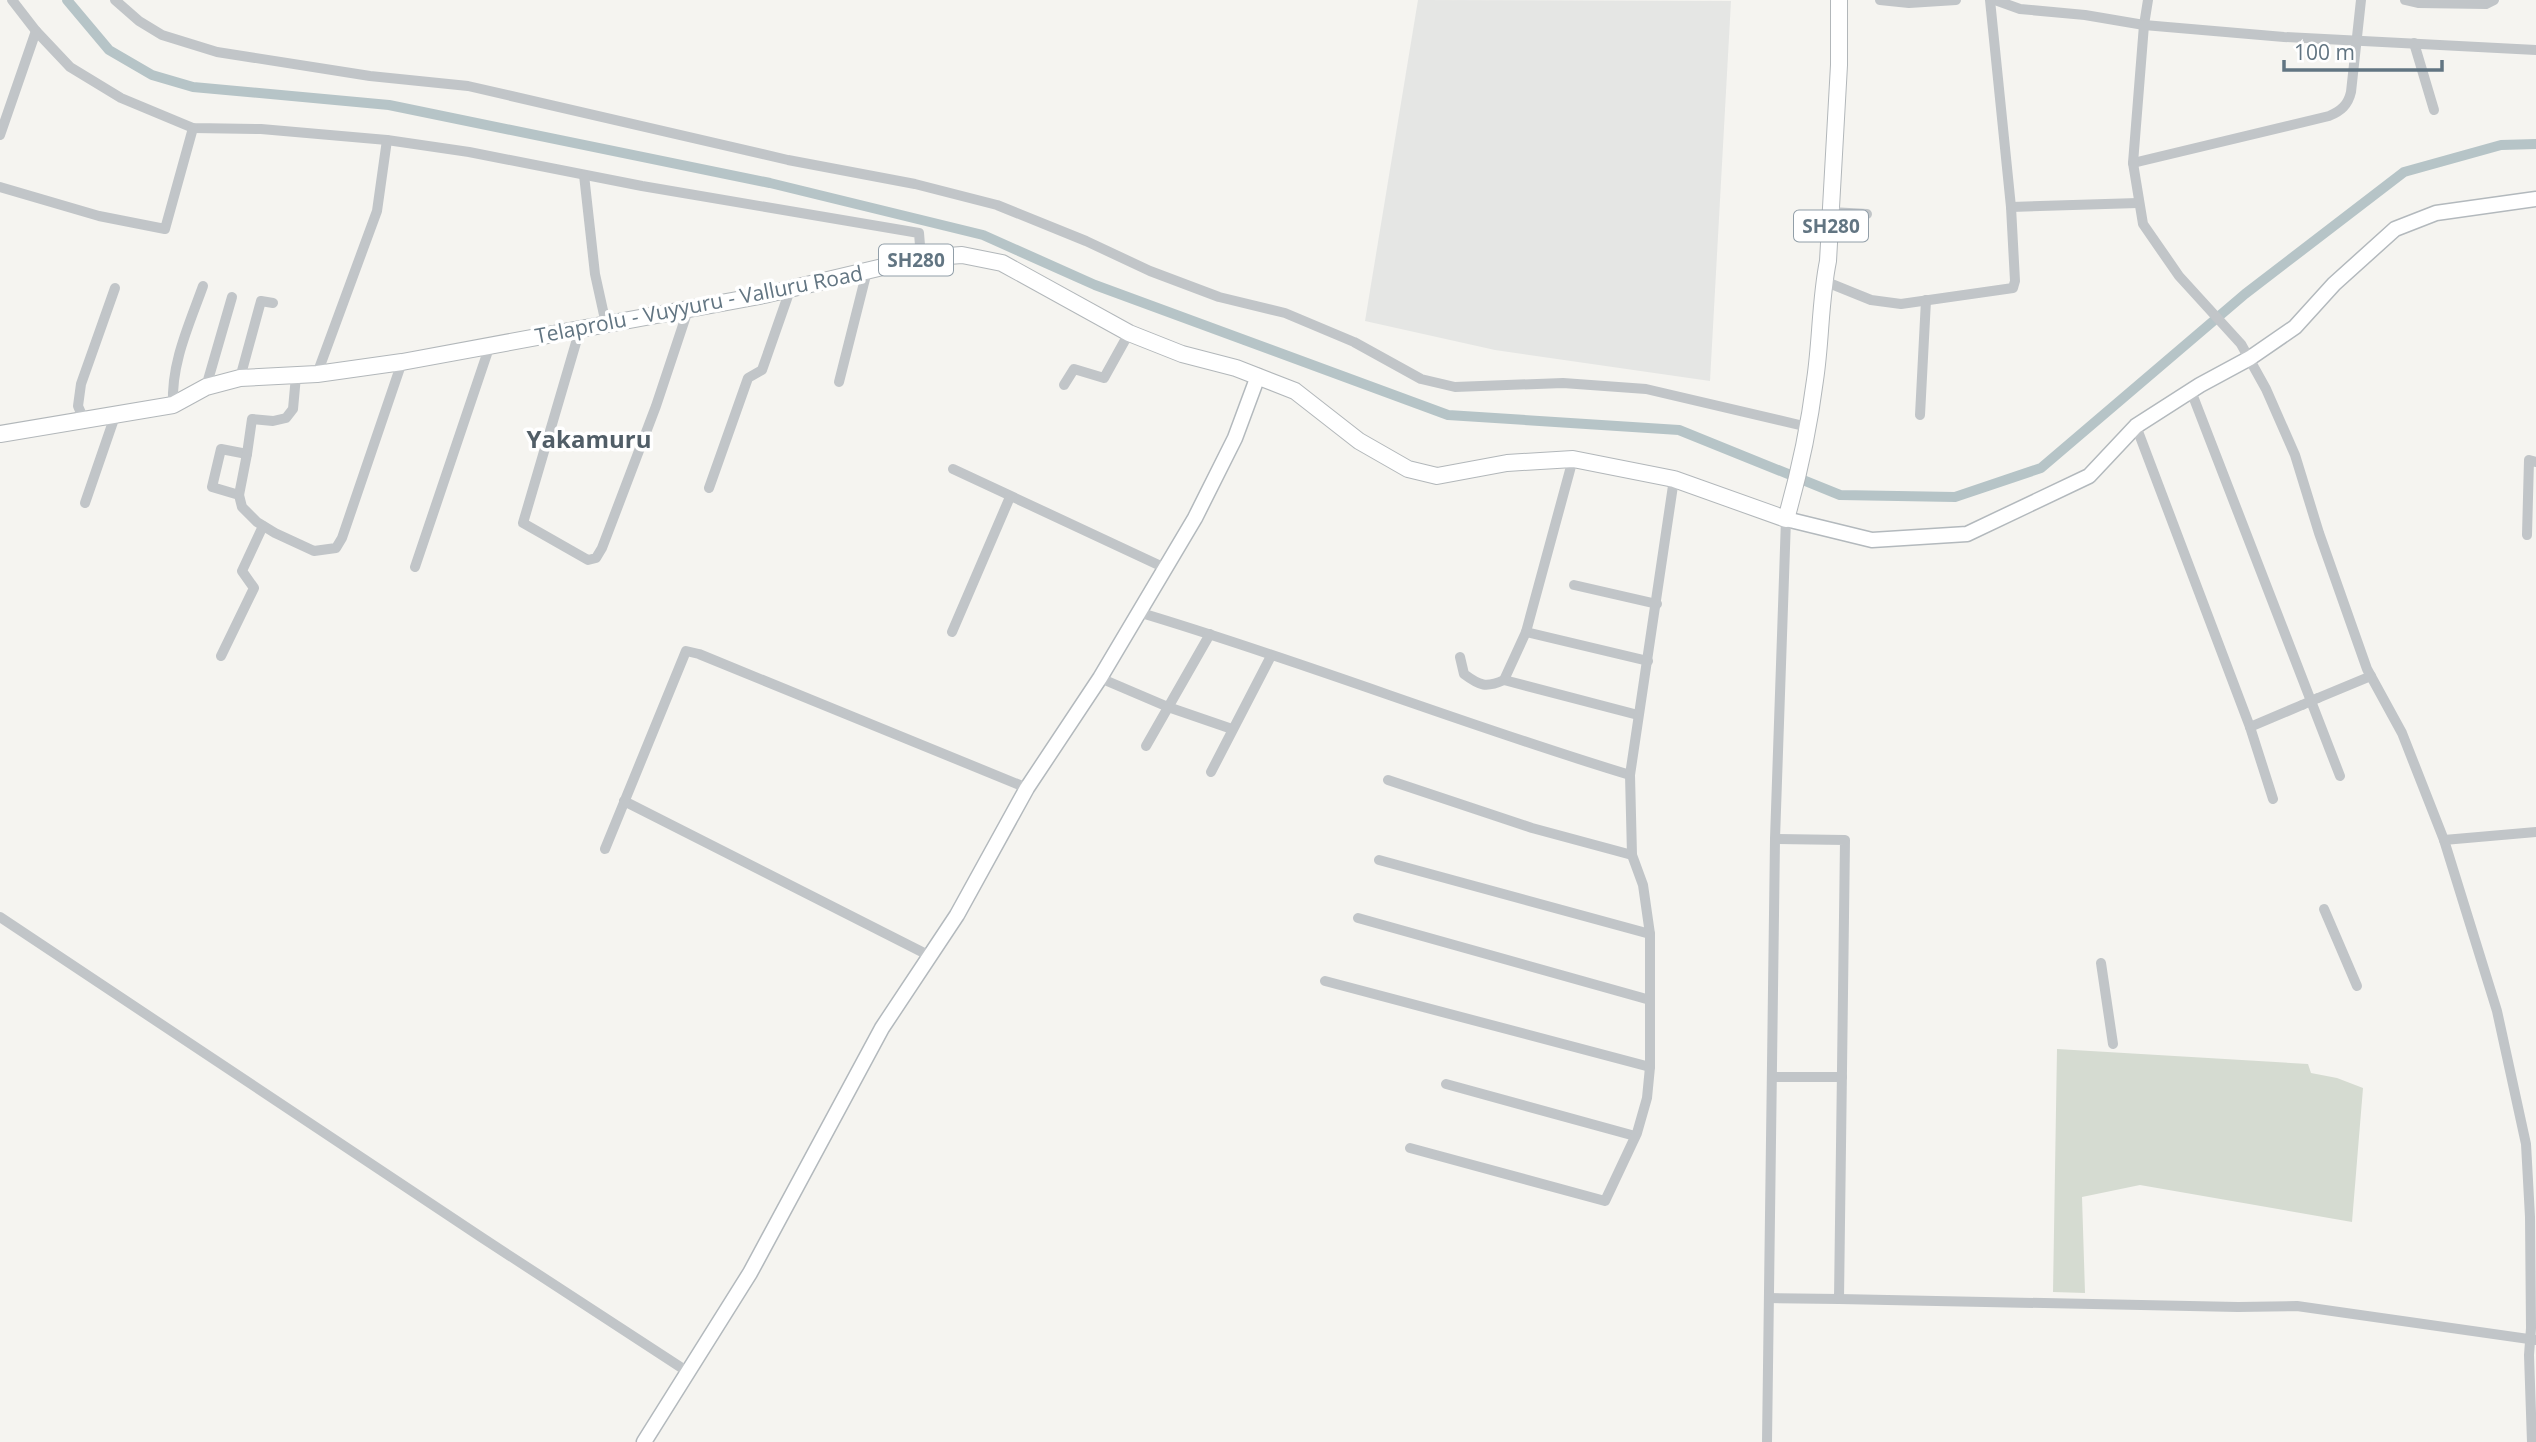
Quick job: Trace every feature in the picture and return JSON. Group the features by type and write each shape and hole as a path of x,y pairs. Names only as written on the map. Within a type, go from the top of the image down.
{"main road":[{"name":"SH280","path":"1786,519 1808,427 1828,261 1839,65 1839,0"},
{"path":"1786,519 1872,540 1967,534 2089,476 2136,426 2250,358 2295,327 2334,284 2395,229 2436,213 2536,199"},
{"name":"Telaprolu - Vuyyuru - Valluru Road","path":"0,434 173,405 206,387 240,378 317,374 402,362 790,290 921,258 962,255 1002,263 1129,333 1182,354 1258,376 1294,391 1359,441 1408,469 1437,476 1507,463 1573,459 1674,479 1786,519"},
{"path":"644,1442 774,1232 882,1028 957,915 1027,788 1100,678 1165,568 1215,481 1235,438 1258,376"}],"street":[{"path":"12,0 36,31 70,67 121,98 193,128 261,129 387,140 469,152 584,175 919,233 921,258"},
{"path":"115,0 139,21 162,35 216,52 370,76 468,86 788,160 915,184 997,205 1086,241 1150,271 1219,297 1285,313 1354,342 1421,379 1455,387 1563,383 1646,389 1808,427"},
{"path":"1880,0 1909,3 1956,0"},
{"path":"1824,281 1871,300 1901,304 2013,288 2015,281 2011,206 1990,0"},
{"path":"1995,0 2020,9 2085,15 2144,25 2259,35 2536,50"},
{"path":"2148,0 2133,163 2143,224 2148,235 2198,297 2241,344 2295,455 2346,611 2371,676 2402,733 2444,840 2497,1011 2531,1145 2532,1442"},
{"path":"2133,163 2338,113 2349,100 2351,92 2361,0"},
{"path":"2405,0 2418,3 2486,5 2494,0"},
{"path":"0,135 36,31"},
{"path":"2414,43 2434,110"},
{"path":"0,187 99,216 165,229 193,128"},
{"path":"317,374 377,211 387,140"},
{"path":"584,175 595,274 606,324"},
{"path":"2011,206 2138,203"},
{"path":"1831,212 1867,214"},
{"path":"839,382 867,271"},
{"path":"173,405 172,384 176,363 203,286"},
{"path":"84,420 78,406 81,384 115,288"},
{"path":"709,488 748,378 762,370 790,290"},
{"path":"206,387 232,296"},
{"path":"1920,415 1926,300"},
{"path":"240,378 261,301 273,303"},
{"path":"580,329 523,523 588,560 596,558 602,548 656,406 688,310"},
{"path":"1064,385 1074,369 1104,378 1129,333"},
{"path":"415,567 490,345"},
{"path":"296,376 293,409 286,418 273,421 252,419 239,495 242,508 263,526 314,551 336,548 349,521 402,362"},
{"path":"2191,391 2340,776"},
{"path":"85,503 116,415"},
{"path":"2136,426 2250,727 2273,799"},
{"path":"239,495 212,487 221,449 247,454"},
{"path":"1504,680 1526,632 1573,459"},
{"path":"2527,535 2529,460 2536,462"},
{"path":"953,469 1165,568"},
{"path":"1410,1148 1605,1201 1635,1136 1647,1098 1650,1068 1650,934 1643,885 1632,855 1630,775 1674,479"},
{"path":"952,632 1010,497"},
{"path":"1768,1442 1774,839 1786,519"},
{"path":"220,656 254,588 242,571 263,526"},
{"path":"1574,585 1657,604"},
{"path":"1138,612 1210,634 1556,753 1630,775"},
{"path":"1526,632 1648,661"},
{"path":"1146,746 1210,634"},
{"path":"605,849 687,651 1027,788"},
{"path":"1211,772 1271,656"},
{"path":"1460,657 1464,674 1478,685 1489,687 1504,680 1638,715"},
{"path":"2250,727 2371,676"},
{"path":"1100,678 1168,707 1232,729"},
{"path":"1388,780 1532,828 1632,855"},
{"path":"624,800 930,956"},
{"path":"2444,840 2536,832"},
{"path":"1774,839 1845,840 1839,1300"},
{"path":"1379,860 1650,934"},
{"path":"2324,909 2357,986"},
{"path":"0,917 481,1237 688,1371"},
{"path":"1357,918 1650,1000"},
{"path":"2101,964 2113,1044"},
{"path":"1325,981 1650,1068"},
{"path":"1772,1077 1842,1077"},
{"path":"1446,1084 1635,1136"},
{"path":"1769,1298 2297,1306 2533,1339"}],"shaded area":[{"path":"1418,0 1731,1 1710,381 1495,350 1365,321"},
{"path":"2057,1049 2308,1064 2311,1073 2337,1078 2363,1088 2352,1222 2140,1185 2082,1197 2085,1293 2053,1292"}],"waterway":[{"path":"67,0 109,50 152,75 193,87 389,105 770,183 983,235 1095,285 1448,415 1679,430 1840,495 1955,497 2041,468 2245,294 2404,172 2501,145 2536,144"}],"district":[{"name":"Yakamuru","path":"589,440"}]}
